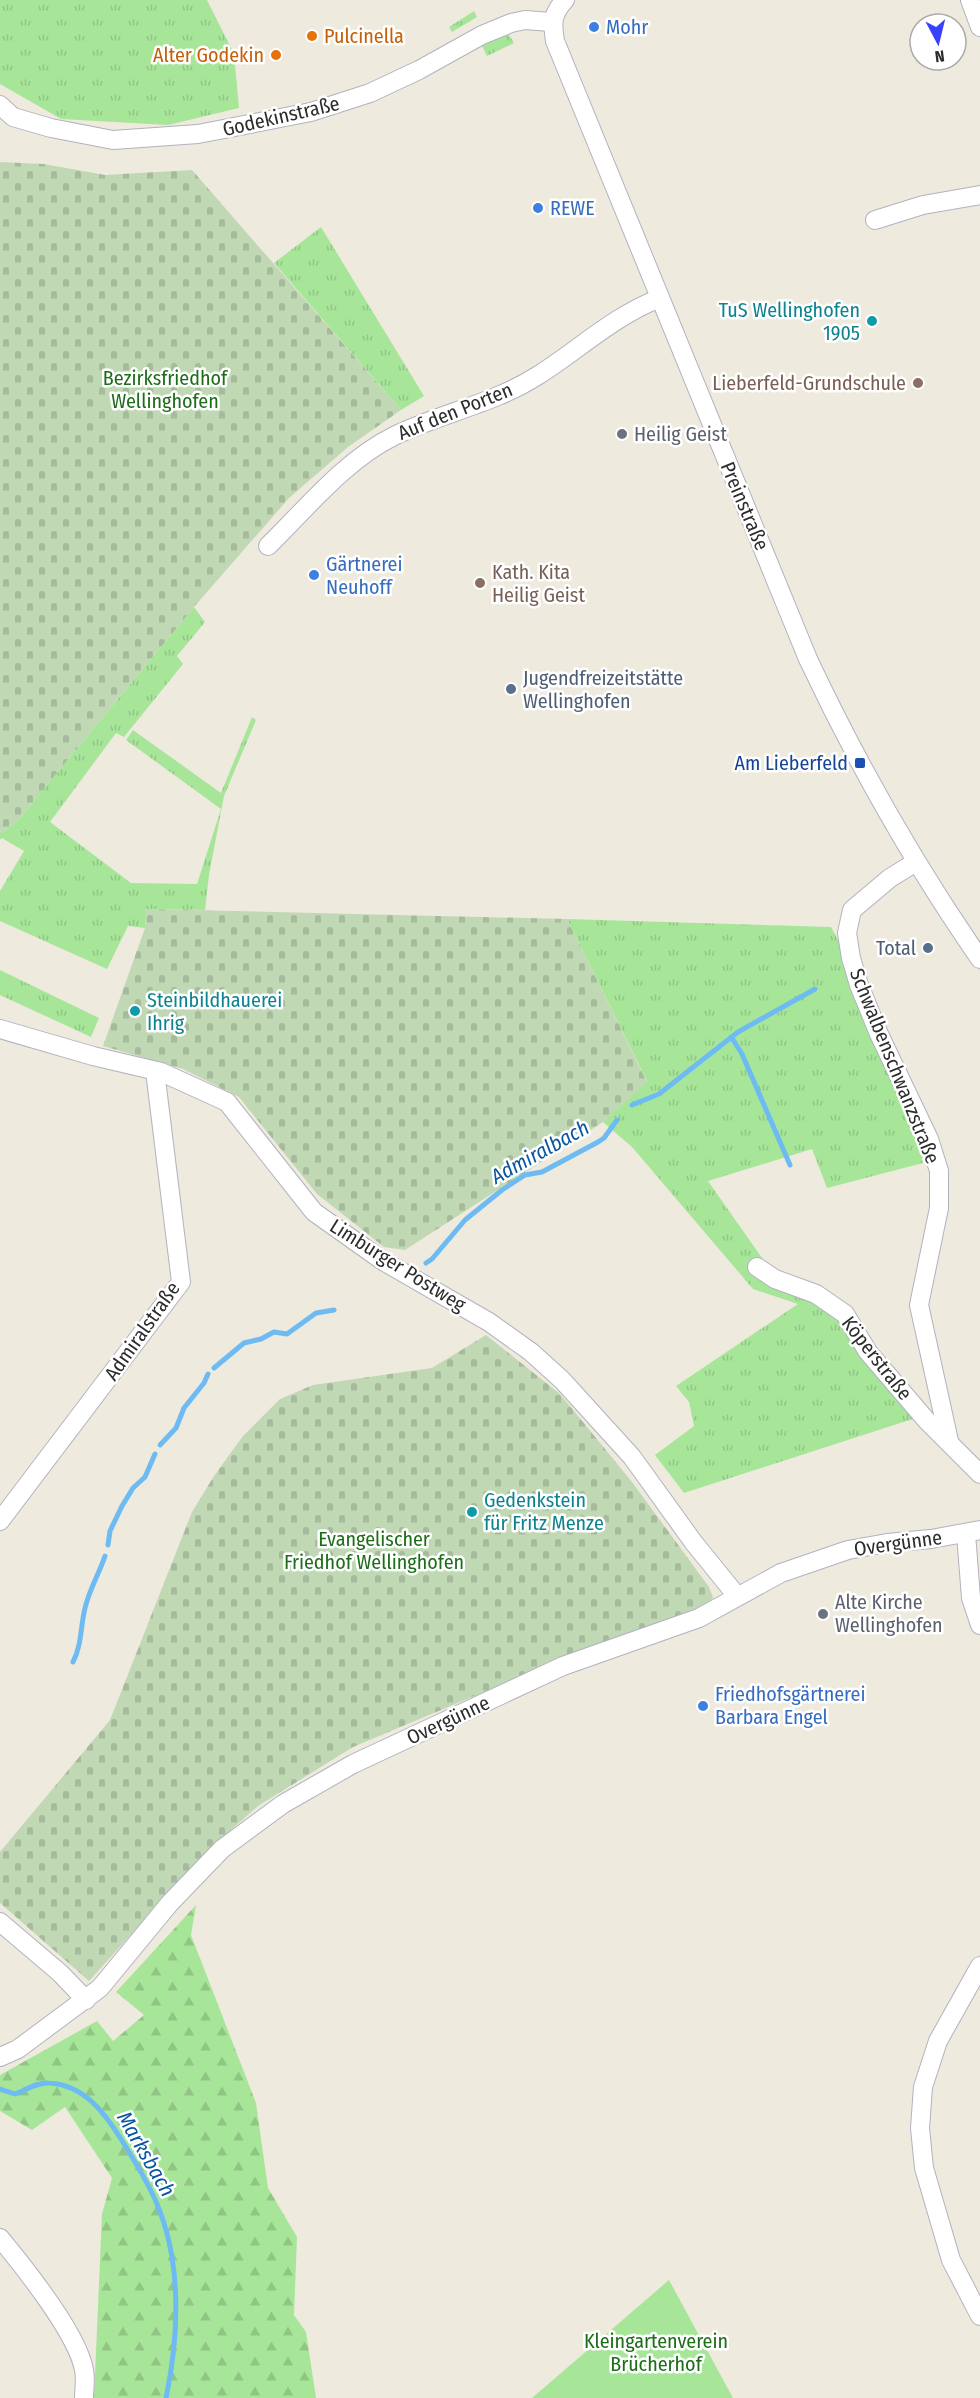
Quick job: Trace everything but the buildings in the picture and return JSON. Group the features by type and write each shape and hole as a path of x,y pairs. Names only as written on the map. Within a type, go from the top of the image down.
{"street":[{"path":"551,22 556,10 565,0"},
{"path":"970,0 980,27"},
{"name":"Godekinstraße","path":"0,105 13,117 51,128 113,140 186,136 311,112 370,93 511,23 525,20 551,22"},
{"name":"Preinstraße","path":"551,22 555,41 808,659 855,754 916,862 980,959"},
{"path":"875,220 923,205 980,195"},
{"name":"Auf den Porten","path":"268,546 359,456 393,436 487,402 537,377 612,321 660,298"},
{"name":"Schwalbenschwanzstraße","path":"916,862 890,878 852,910 847,933 859,985 879,1034 925,1128 939,1171 939,1208 919,1305 949,1441"},
{"name":"Limburger Postweg","path":"0,1029 155,1071 227,1102 314,1212 383,1261 489,1322 531,1352 562,1380 632,1456 694,1543 737,1596"},
{"name":"Admiralstraße","path":"0,1521 182,1282 155,1071"},
{"name":"Köperstraße","path":"757,1267 775,1279 816,1294 845,1314 880,1366 927,1421 980,1474"},
{"path":"973,1532 971,1598 980,1625"},
{"name":"Overgünne","path":"0,2057 18,2049 100,1988 170,1903 222,1849 283,1804 353,1764 563,1666 690,1622 781,1573 830,1555 887,1543 973,1532"},
{"path":"0,1922 60,1973 86,2000"},
{"path":"980,1966 938,2041 923,2087 920,2128 924,2168 951,2260 980,2316"},
{"path":"0,2238 23,2265 73,2340 85,2370 84,2398"}],"green space":[{"path":"0,0 207,0 234,54 239,108 168,125 61,119 0,84"},
{"path":"474,11 477,17 452,32 449,27"},
{"path":"508,33 514,43 487,56 482,46"},
{"name":"Bezirksfriedhof Wellinghofen","path":"0,162 44,164 105,175 192,170 401,410 348,447 289,498 194,607 18,820 2,833 0,831"},
{"path":"321,227 424,396 401,410 274,263"},
{"path":"194,607 205,622 177,656 183,664 124,737 116,733 50,822 131,883 197,884 221,809 126,740 133,730 221,793 252,717 256,720 224,796 209,875 205,910 147,909 145,928 128,926 107,969 0,921 0,891 24,851 2,838 0,840 0,831 2,833 18,820"},
{"path":"147,909 567,919 647,1082 603,1122 405,1250 384,1247 317,1194 239,1097 183,1069 103,1046 145,928"},
{"path":"567,919 831,927 854,970 919,1125 923,1163 827,1188 812,1149 708,1181 779,1282 842,1316 922,1416 684,1493 655,1455 694,1426 689,1402 676,1386 798,1304 753,1289 632,1147 603,1122 647,1081"},
{"path":"0,970 99,1018 91,1037 0,995"},
{"name":"Evangelischer Friedhof Wellinghofen","path":"486,1335 560,1394 632,1482 709,1587 713,1597 710,1604 562,1659 353,1747 258,1806 205,1853 89,1981 0,1903 0,1852 110,1720 192,1512 214,1476 243,1436 280,1399 313,1385 432,1368"},
{"path":"196,1905 191,1935 256,2103 268,2188 297,2237 294,2315 306,2332 316,2398 94,2398 102,2214 112,2178 65,2107 32,2130 0,2111 0,2075 97,2021 113,2041 144,2015 116,1992"},
{"name":"Kleingartenverein Brücherhof","path":"669,2280 733,2398 532,2398"}],"waterway":[{"name":"Admiralbach","path":"632,1105 659,1094 738,1032 815,989"},
{"path":"732,1038 742,1054 790,1165"},
{"name":"Admiralbach","path":"426,1263 465,1220 502,1190 525,1175 542,1172 598,1142 604,1138 617,1120"},
{"name":"Admiralbach","path":"214,1368 244,1343 261,1339 274,1332 287,1334 316,1313 334,1310"},
{"name":"Admiralbach","path":"160,1445 176,1428 184,1408 204,1383 208,1374"},
{"name":"Admiralbach","path":"108,1545 110,1531 122,1506 133,1488 145,1477 155,1454"},
{"name":"Admiralbach","path":"73,1662 87,1601 105,1556"},
{"name":"Marksbach","path":"0,2089 15,2094 36,2085 49,2083 83,2094 107,2119 145,2179 165,2227 174,2275 176,2300 174,2350 166,2398"}],"place":[{"name":"Mohr","path":"594,27"},
{"name":"Pulcinella","path":"312,36"},
{"name":"Alter Godekin","path":"276,55"},
{"name":"REWE","path":"538,208"},
{"name":"TuS Wellinghofen 1905","path":"872,321"},
{"name":"Lieberfeld-Grundschule","path":"918,383"},
{"name":"Heilig Geist","path":"622,434"},
{"name":"Gärtnerei Neuhoff","path":"314,575"},
{"name":"Kath. Kita Heilig Geist","path":"480,583"},
{"name":"Jugendfreizeitstätte Wellinghofen","path":"511,689"},
{"name":"Am Lieberfeld","path":"860,763"},
{"name":"Total","path":"928,948"},
{"name":"Steinbildhauerei Ihrig","path":"135,1011"},
{"name":"Gedenkstein für Fritz Menze","path":"472,1512"},
{"name":"Alte Kirche Wellinghofen","path":"823,1614"},
{"name":"Friedhofsgärtnerei Barbara Engel","path":"703,1706"}]}
